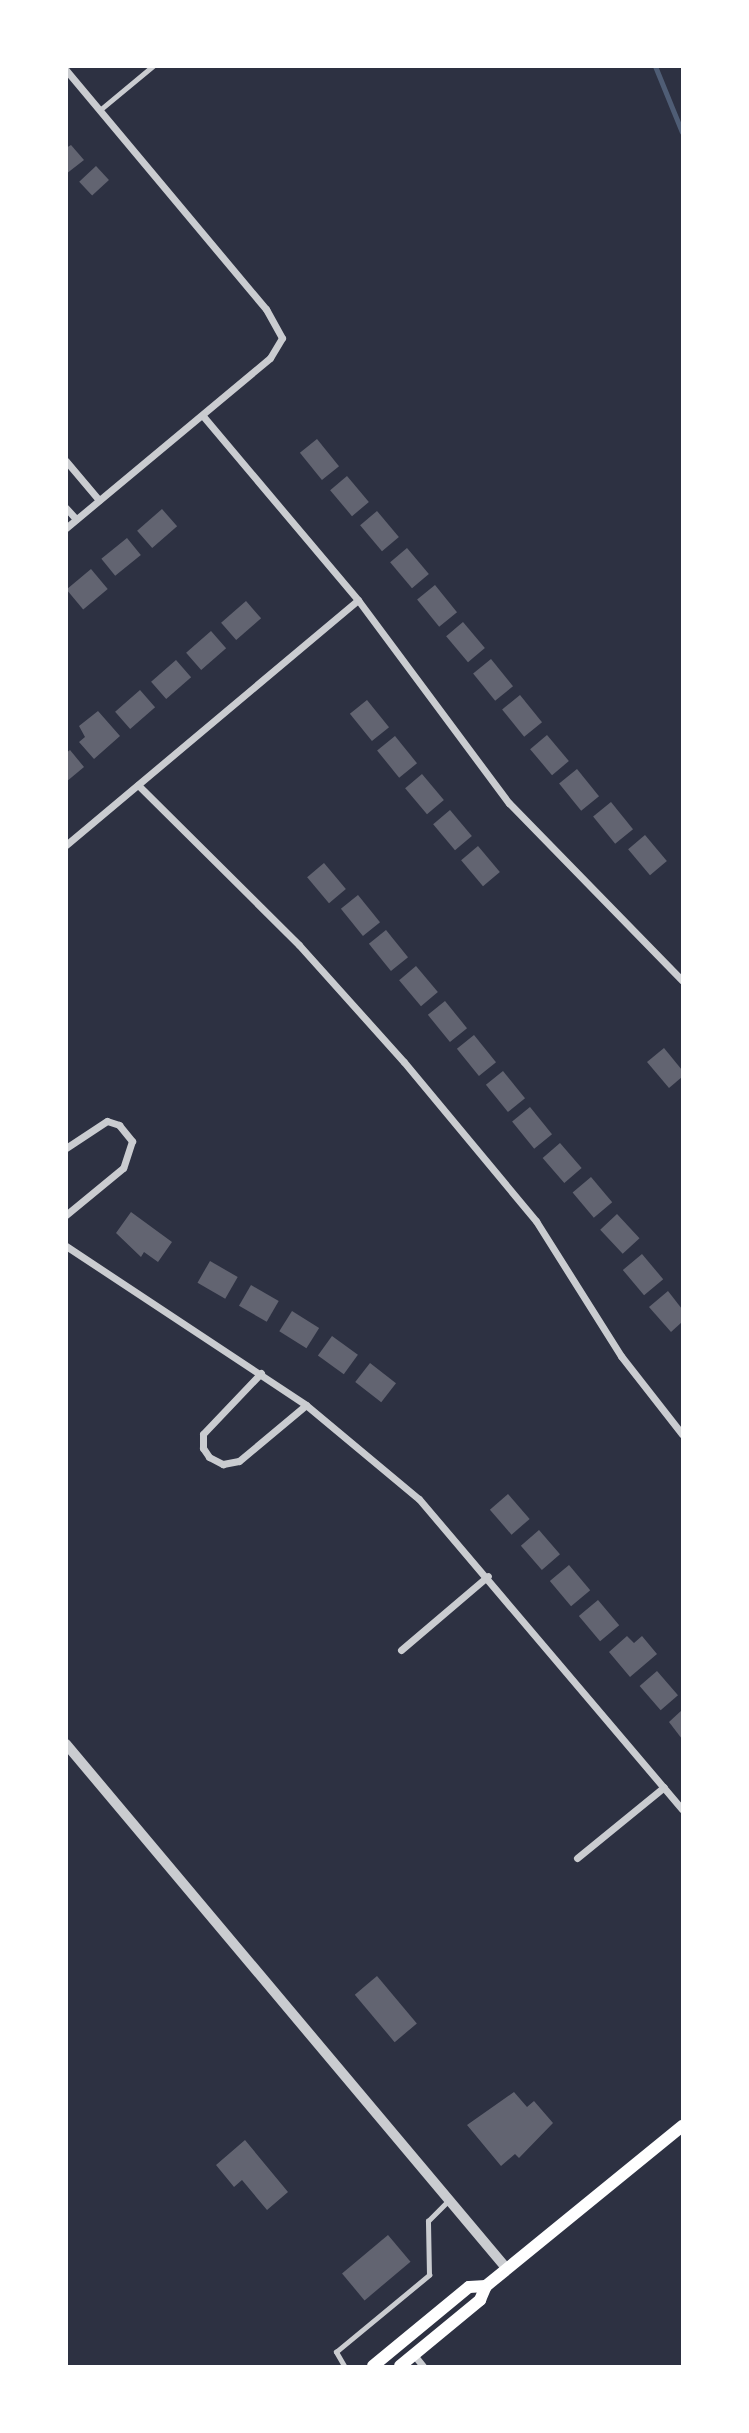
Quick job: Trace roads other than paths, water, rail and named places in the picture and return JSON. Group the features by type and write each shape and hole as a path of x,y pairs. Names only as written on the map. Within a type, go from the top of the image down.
{"main road":[{"path":"400,2367 480,2300 486,2286 682,2126"},
{"path":"373,2367 469,2287 486,2286"}],"street":[{"path":"66,70 266,309 282,338 270,358 66,527"},
{"path":"203,416 358,600 509,803 674,968 682,981"},
{"path":"66,461 99,500"},
{"path":"66,508 76,519"},
{"path":"66,845 358,600"},
{"path":"138,785 299,945 404,1062 536,1221 621,1356 682,1434"},
{"path":"674,968 682,960"},
{"path":"66,1148 107,1121 119,1125 132,1141 122,1168 66,1215"},
{"path":"66,1246 139,1298 261,1373 306,1405 419,1499 488,1576 682,1809"},
{"path":"261,1373 204,1434 203,1448 209,1457 223,1464 239,1461 306,1405"},
{"path":"401,1650 488,1576"},
{"path":"66,1744 508,2269"},
{"path":"577,1858 664,1787"},
{"path":"414,2355 423,2367"}],"lane":[{"path":"100,110 153,66"},
{"path":"344,2367 335,2352 429,2275 428,2221 449,2199"}],"waterway":[{"path":"655,66 682,132"}]}
